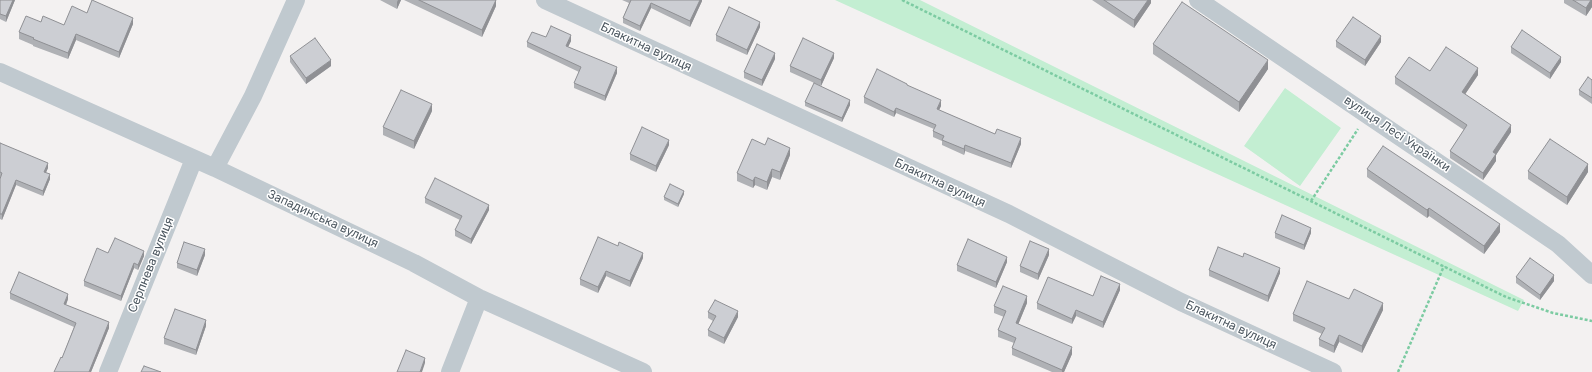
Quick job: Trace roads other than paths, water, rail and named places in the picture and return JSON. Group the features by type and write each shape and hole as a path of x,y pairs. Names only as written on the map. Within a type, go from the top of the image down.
{"street":[{"path":"215,168 253,96 296,0"},
{"name":"Блакитна вулиця","path":"545,0 1009,214 1182,302 1333,372"},
{"name":"вулиця Лесі Українки","path":"1198,0 1558,244 1592,275"},
{"name":"Западинська вулиця","path":"0,72 194,158 414,263 479,298 643,372"},
{"name":"Серпнева вулиця","path":"108,372 194,158"},
{"path":"450,372 479,298"}]}
